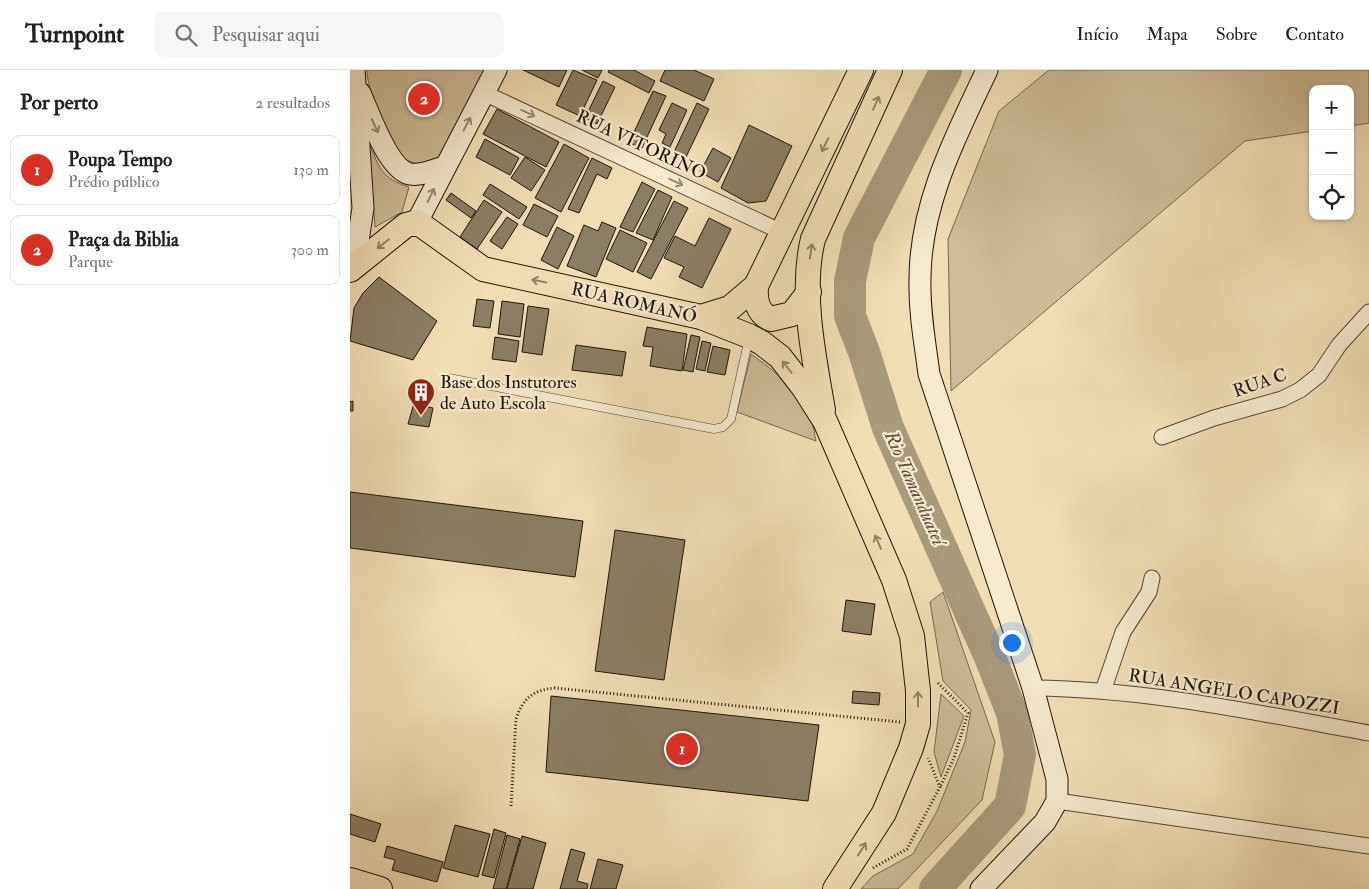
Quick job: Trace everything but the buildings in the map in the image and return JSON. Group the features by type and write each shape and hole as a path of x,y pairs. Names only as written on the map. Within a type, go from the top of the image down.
{"main road":[{"path":"809,292 792,314 771,319 760,311 755,298 756,286 861,70"},
{"path":"837,887 884,813 911,748 918,724 918,691 912,636 894,580 825,421 814,355 809,292 810,252 814,240 890,70"},
{"path":"350,270 406,225 417,222"},
{"name":"RUA ROMANÓ","path":"417,222 484,269 701,317 749,336 780,357 804,388 825,421"},
{"path":"701,317 730,308 756,286"},
{"path":"350,880 380,889"}],"street":[{"path":"417,222 496,70"},
{"path":"981,889 1045,822 1057,801 1057,779 1033,688 929,374 920,288 924,235 935,190 952,144 987,70"},
{"path":"354,76 390,158 398,168 409,174 416,174 444,167"},
{"path":"350,260 358,241 363,208 354,76"},
{"name":"RUA VITORINO","path":"484,92 782,232"},
{"name":"RUA C","path":"1162,437 1214,418 1282,399 1300,390 1318,375 1339,345 1369,312"},
{"path":"1103,692 1123,632 1148,592 1152,578"},
{"name":"RUA ANGELO CAPOZZI","path":"1033,688 1188,700 1369,733"},
{"path":"1057,801 1369,846"}],"lane":[{"path":"449,378 714,429 723,427 731,419 749,336"}],"path":[{"path":"837,887 907,849 954,758 968,713 938,683 915,664"},
{"path":"511,806 516,719 520,706 528,695 541,689 555,688 918,724"},
{"path":"911,748 929,759 940,787"}],"shaded area":[{"path":"367,70 489,70 450,145 435,162 427,165 417,164 408,160 400,155 395,148 374,101"},
{"path":"1049,70 1369,70 1369,123 1354,125 1354,85 1309,85 1309,132 1245,141 951,391 948,239 999,111"},
{"path":"369,143 379,166 387,176 409,187 402,212 375,227"},
{"path":"751,354 786,382 801,400 811,418 816,441 737,412"},
{"path":"943,592 995,742 982,800 898,889 861,889 873,876 913,854 937,811 965,742 971,710 943,681 930,602"},
{"path":"941,694 964,716 941,777 934,752"}],"waterway":[{"name":"Rio Tamanduateí","path":"935,889 1010,806 1020,755 1012,713 990,657 888,428 864,352 850,316 850,281 859,238 946,70"}],"place":[{"name":"Praça da Biblia","path":"424,99"},
{"name":"Base dos Instutores de Auto Escola","path":"421,416"},
{"name":"Poupa Tempo","path":"682,749"}]}
